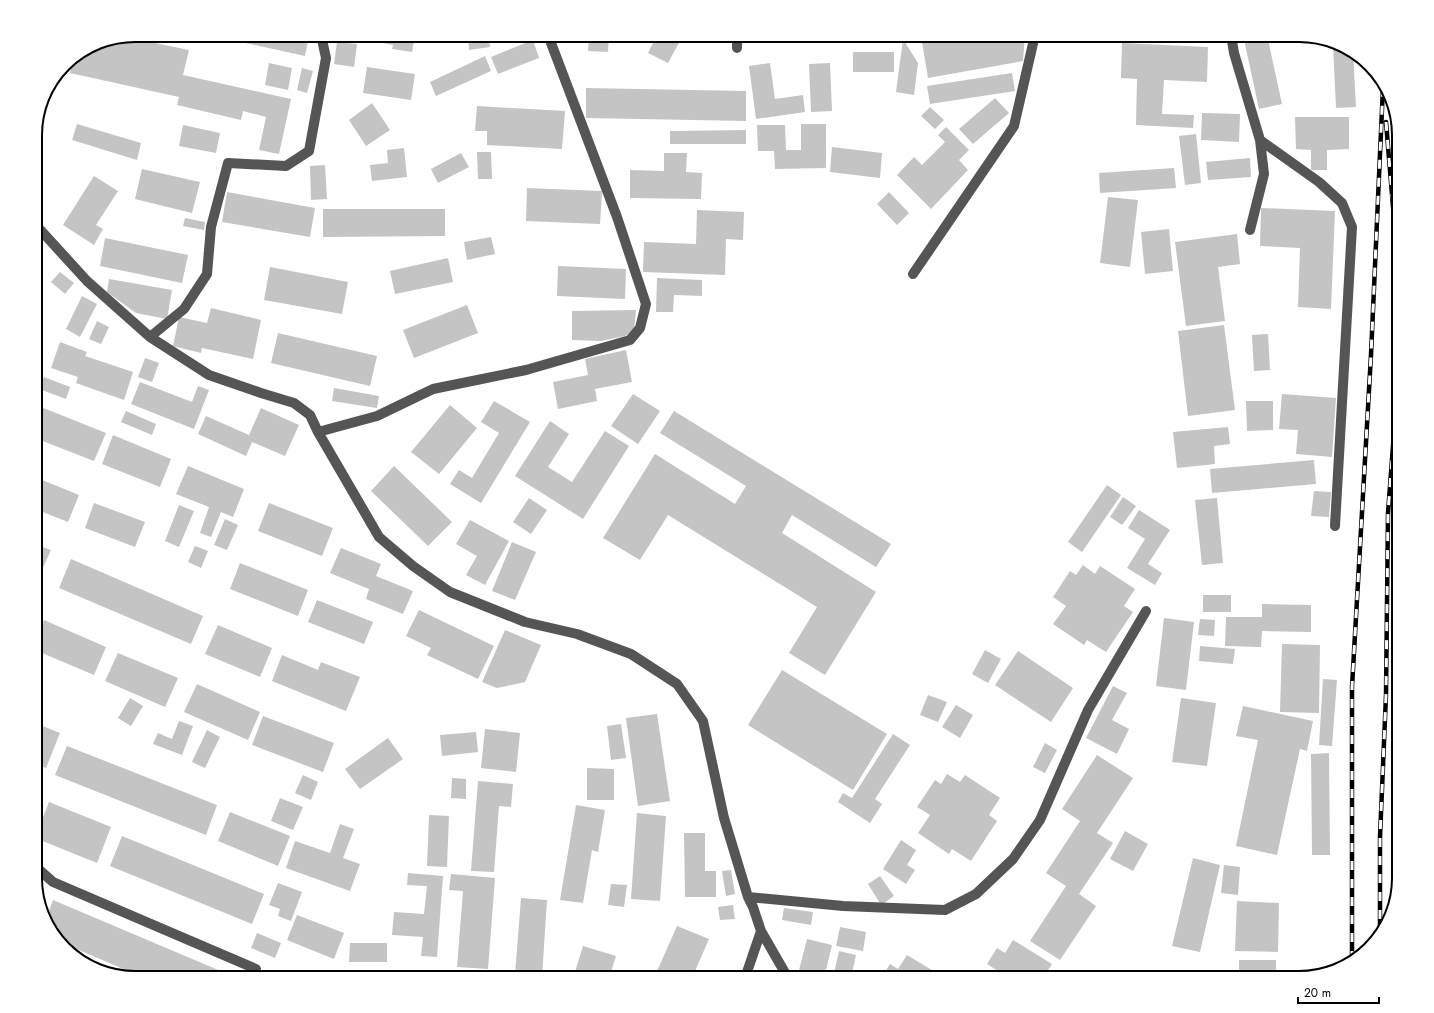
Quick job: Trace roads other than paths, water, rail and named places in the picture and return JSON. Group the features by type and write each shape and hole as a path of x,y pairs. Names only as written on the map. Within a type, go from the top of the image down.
{"street":[{"path":"150,337 184,309 207,274 211,227 228,163 286,166 309,151 326,58 323,42"},
{"path":"318,432 377,416 433,389 526,370 630,340 640,328 646,304 617,217 551,42"},
{"path":"737,42 737,48"},
{"path":"913,274 1014,126 1033,42"},
{"path":"1232,42 1234,54 1260,140 1264,174 1250,230"},
{"path":"1260,140 1319,182 1342,203 1352,227 1335,526"},
{"path":"42,232 87,281 150,337 209,375 261,393 294,402 310,415 318,432 379,537 413,566 450,592 525,622 577,634 631,654 676,684 703,721 724,818 748,897 761,931 784,971"},
{"path":"748,897 843,906 945,910 976,894 1014,859 1040,820 1088,710 1146,611"},
{"path":"42,872 53,882 256,969"},
{"path":"747,971 761,931"}],"railway":[{"path":"1352,954 1352,687 1371,355 1383,95"},
{"path":"1386,122 1392,194"},
{"path":"1380,925 1380,837 1386,695 1388,513 1392,460"}]}
